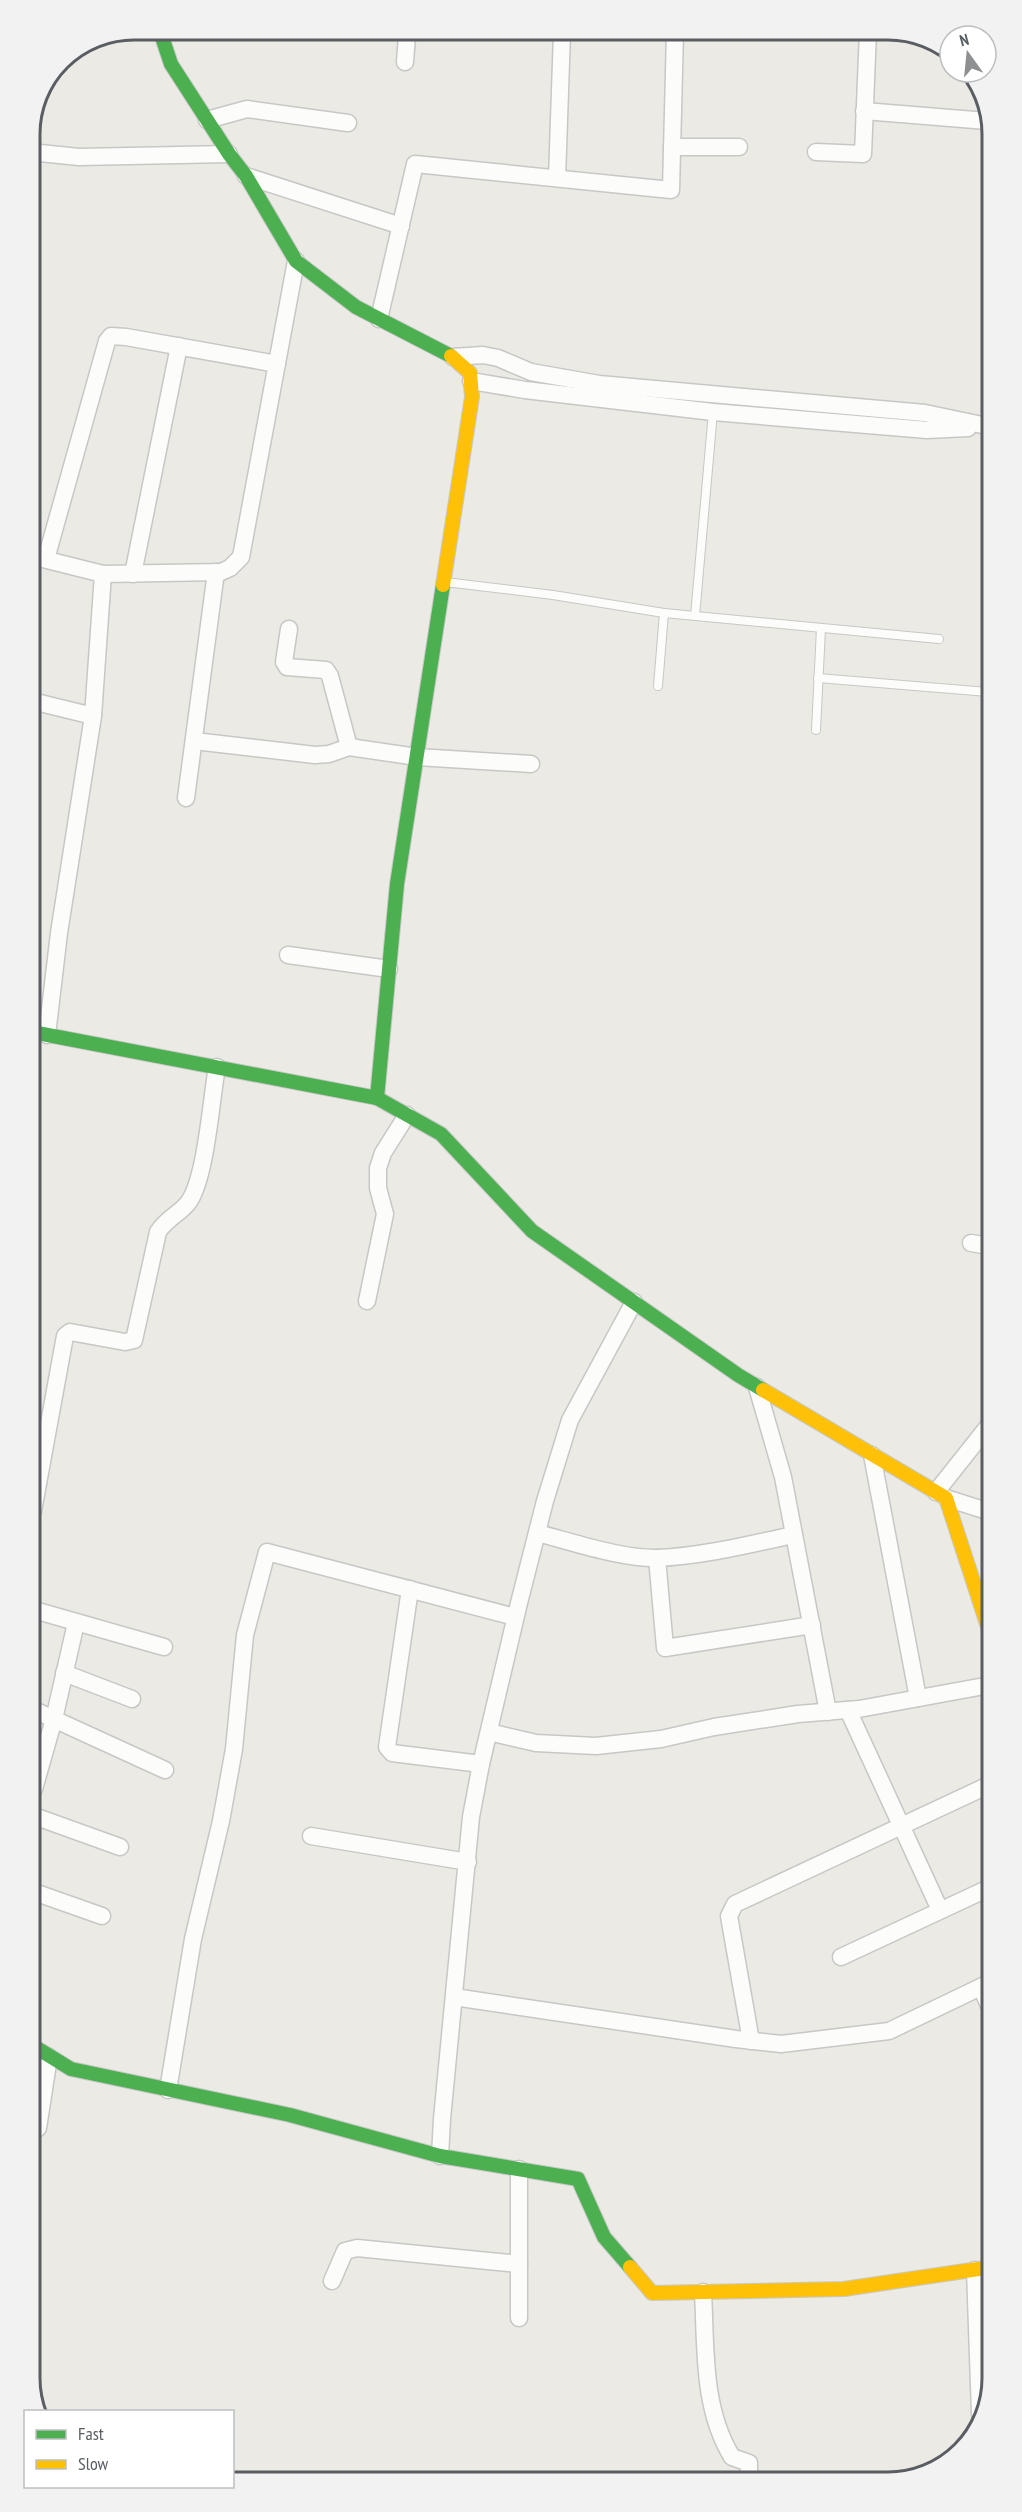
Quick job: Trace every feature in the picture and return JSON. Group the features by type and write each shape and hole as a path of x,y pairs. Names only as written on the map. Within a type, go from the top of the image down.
{"street":[{"path":"163,41 171,64 229,154 246,176 296,261 356,307 453,357 470,373 472,397 397,884 377,1098"},
{"path":"405,62 407,41"},
{"path":"557,178 562,41"},
{"path":"379,319 415,164 671,190 675,41"},
{"path":"816,152 863,154 867,41"},
{"path":"207,120 247,109 348,123"},
{"path":"864,111 980,120"},
{"path":"672,147 739,147"},
{"path":"41,153 79,157 229,154"},
{"path":"246,176 401,226"},
{"path":"41,559 103,574 133,574 216,572 230,568 241,557 296,261"},
{"path":"41,549 107,341 111,336 277,364"},
{"path":"133,574 179,346"},
{"path":"453,357 483,355 498,358 531,372 599,384 925,413 982,425"},
{"path":"471,381 589,399 713,412 927,430 982,426"},
{"path":"186,798 216,572"},
{"path":"41,1023 59,933 93,716 103,574"},
{"path":"289,629 284,662 287,667 326,670 330,676 349,747"},
{"path":"41,703 93,716"},
{"path":"202,742 315,755 329,754 349,747 417,756 531,764"},
{"path":"288,955 389,969"},
{"path":"41,1033 377,1098 441,1134 532,1230 757,1387 941,1495 982,1509"},
{"path":"41,1467 65,1336 70,1332 125,1342 134,1340 158,1232 165,1221 187,1205 198,1184 217,1067"},
{"path":"367,1301 385,1214 378,1188 378,1168 383,1153 406,1115"},
{"path":"971,1243 982,1245"},
{"path":"440,2156 471,1816 481,1764 537,1533 570,1420 634,1302"},
{"path":"757,1387 783,1477 828,1712"},
{"path":"941,1495 982,1436"},
{"path":"872,1455 918,1698"},
{"path":"941,1495 982,1611"},
{"path":"537,1533 609,1551 657,1558 698,1554 794,1535"},
{"path":"168,2090 193,1939 234,1749 246,1635 267,1552 516,1617"},
{"path":"657,1558 665,1648 812,1625"},
{"path":"410,1589 387,1747 392,1753 481,1764"},
{"path":"41,1612 164,1647"},
{"path":"41,1764 76,1623"},
{"path":"64,1673 132,1699"},
{"path":"489,1732 536,1743 596,1746 661,1739 714,1727 848,1710 982,1686"},
{"path":"848,1710 940,1910"},
{"path":"41,1713 165,1770"},
{"path":"751,2041 729,1916 735,1904 982,1788"},
{"path":"41,1819 120,1847"},
{"path":"311,1836 468,1862"},
{"path":"841,1957 982,1891"},
{"path":"41,1895 102,1917"},
{"path":"454,1997 781,2044 889,2031 982,1987"},
{"path":"41,2051 71,2069 290,2115 440,2156 578,2179 604,2237 652,2293 844,2289 982,2269"},
{"path":"41,2109 49,2057"},
{"path":"519,2169 519,2318"},
{"path":"332,2281 345,2251 357,2248 519,2264"},
{"path":"975,2270 979,2398"},
{"path":"703,2292 708,2396 720,2438 732,2457 749,2463 749,2472"}],"lane":[{"path":"695,616 713,412"},
{"path":"445,582 553,595 664,613 939,639"},
{"path":"658,686 664,613"},
{"path":"816,730 821,628"},
{"path":"818,678 982,692"}],"traffic: fast":[{"path":"163,41 171,64 229,154 246,176 296,261 356,307 451,356"},
{"path":"377,1098 397,884 443,585"},
{"path":"41,1034 377,1098 441,1134 532,1231 738,1375 763,1390"},
{"path":"41,2051 71,2069 290,2115 440,2156 578,2179 604,2237 630,2267"}],"traffic: slow":[{"path":"443,585 472,397 470,373 451,356"},
{"path":"763,1390 946,1498 982,1608"},
{"path":"630,2267 652,2293 844,2289 982,2268"}]}
